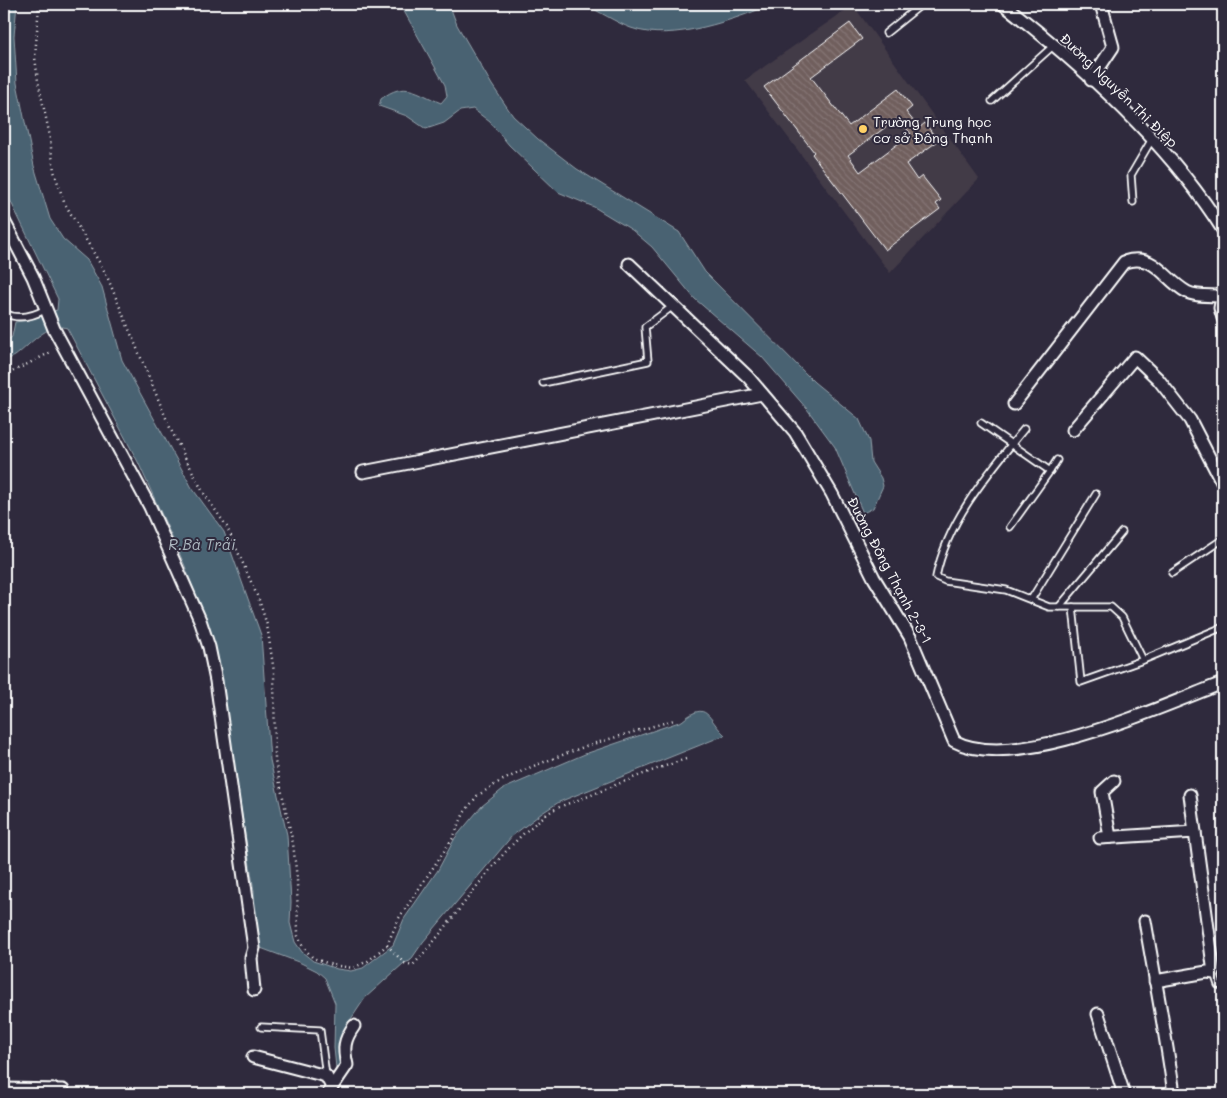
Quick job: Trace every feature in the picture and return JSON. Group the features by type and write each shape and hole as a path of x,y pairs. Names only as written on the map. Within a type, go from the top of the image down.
{"street":[{"name":"Đường Nguyễn Thị Điệp","path":"1002,4 1091,80 1152,139 1210,210 1223,230"},
{"path":"1091,80 1113,46 1101,4"},
{"path":"4,222 16,242 63,346 150,506 181,574 209,647 224,729 254,948 251,958 254,990"},
{"path":"1014,404 1124,262 1136,258 1153,264 1188,293 1223,295 1220,308 1223,318"},
{"name":"Đường Đông Thạnh 2-3-1","path":"629,264 748,377 795,432 832,494 874,578 910,637 954,741 968,748 1003,750 1051,744 1098,730 1223,683"},
{"path":"1073,430 1136,357 1158,379 1190,420 1223,484"},
{"path":"363,472 762,394"},
{"path":"1114,781 1102,792 1105,838 1195,832"},
{"path":"1155,980 1207,972 1214,973 1190,795"},
{"path":"1145,921 1170,1056 1173,1094"},
{"path":"1098,1014 1124,1094"},
{"path":"253,1057 329,1086 347,1065 343,1045 354,1026"},
{"path":"4,1089 63,1090 62,1094"}],"lane":[{"path":"886,33 922,4"},
{"path":"992,101 1053,46"},
{"path":"1133,202 1131,175 1152,139"},
{"path":"543,383 648,361 646,327 673,306"},
{"path":"4,313 13,317 25,317 46,310"},
{"path":"981,423 1050,471"},
{"path":"1024,428 951,532 942,550 936,577 944,581 1006,590 1032,598 1049,607 1111,607 1122,617 1143,660"},
{"path":"1010,527 1057,460"},
{"path":"1032,598 1096,494"},
{"path":"1059,607 1122,532"},
{"path":"1172,573 1223,539"},
{"path":"1073,607 1081,682 1143,660 1223,626"},
{"path":"1214,973 1218,985 1223,986"},
{"path":"260,1027 320,1030 329,1086"}],"path":[{"path":"39,4 35,57 38,81 49,132 54,170 64,202 106,274 171,430 203,492 227,527 260,600 267,625 274,672 275,760 294,843 298,936 303,947 312,958 332,965 353,968 368,961 387,945 399,918 453,838 464,813 477,796 499,782 531,767 586,746 674,720"},
{"path":"4,376 63,346"},
{"path":"387,945 404,963 412,965 431,946 490,870 527,831 552,811 645,773 689,758"}],"shaded area":[{"name":"Trường Trung học cơ sở Đông Thạnh","path":"853,5 979,179 890,273 745,80"}],"water":[{"name":"R.Bà Trải","path":"4,4 17,4 14,36 17,83 34,166 50,219 63,239 87,260 102,287 122,360 192,488 224,532 261,635 270,760 287,835 291,902 290,923 295,942 302,952 313,961 337,969 351,971 363,968 393,945 404,919 438,870 455,838 482,806 503,789 585,754 682,721 697,712 706,714 725,735 559,802 512,836 423,942 410,961 404,963 365,998 351,1019 342,1043 344,1065 337,1078 334,1048 335,1003 325,978 317,971 301,963 258,947 246,930 254,909 254,891 216,651 185,566 138,462 67,328 53,328 46,331 15,356 4,360 4,342 12,337 15,322 29,320 57,310 58,299 9,198 4,180"},
{"path":"400,4 449,4 457,25 492,85 513,116 538,139 577,169 679,232 705,272 814,382 859,419 869,441 871,462 881,478 883,486 873,508 863,513 835,447 807,409 762,357 695,299 652,247 632,230 594,207 558,192 509,145 490,122 473,109 460,111 444,123 426,129 407,116 379,106 381,99 397,90 404,89 418,92 441,103 447,96 445,85"},
{"path":"583,4 666,4 681,6 773,4 722,22 684,31 665,33 647,32 631,28"}],"building":[{"path":"850,23 862,39 811,77 849,126 898,89 912,107 906,112 919,128 925,123 938,141 906,164 917,180 922,176 941,200 936,204 940,209 885,250 764,87","holes":["898,118 911,134 860,172 848,155"]}],"place":[{"name":"Trường Trung học cơ sở Đông Thạnh","path":"863,129"}]}
